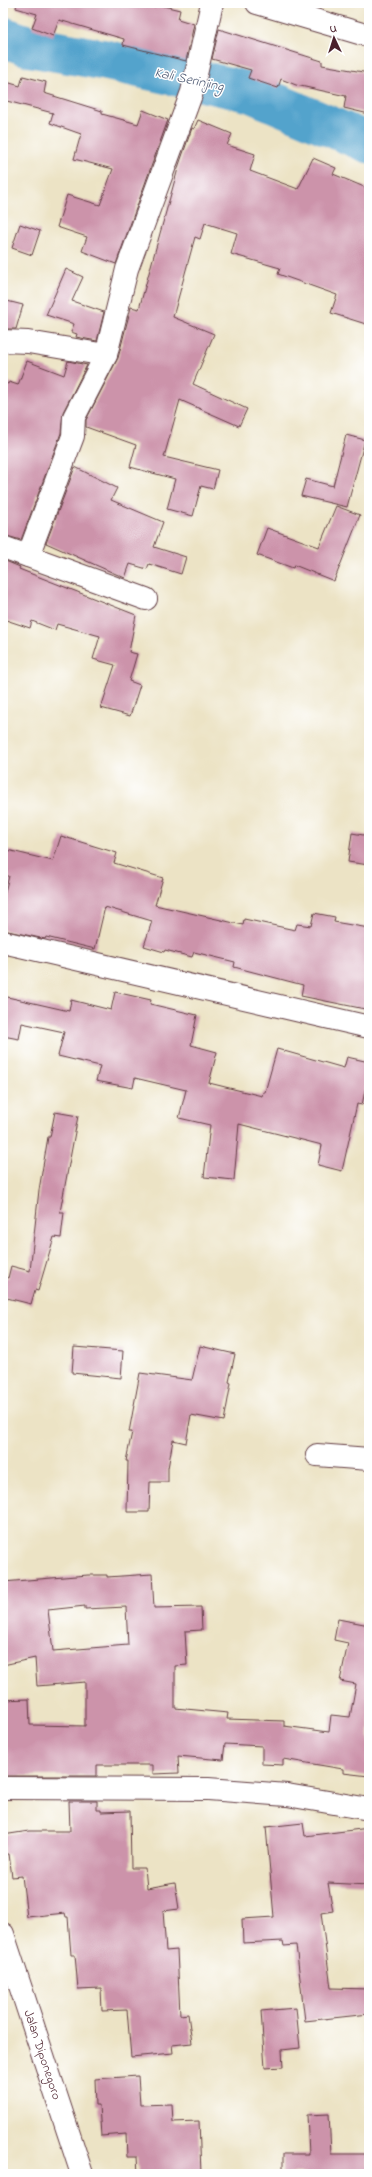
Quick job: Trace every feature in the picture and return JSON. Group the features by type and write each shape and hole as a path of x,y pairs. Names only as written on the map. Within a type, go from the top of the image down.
{"street":[{"path":"28,556 74,436 74,417 106,355 128,269 192,92 212,3"},
{"path":"257,3 369,36"},
{"path":"3,340 28,342 106,355"},
{"path":"3,547 146,599"},
{"path":"3,942 369,1027"},
{"path":"317,1455 369,1459"},
{"path":"3,1788 208,1789 287,1795 369,1810"},
{"name":"Jalan Diponegoro","path":"3,1934 82,2174"}],"building":[{"path":"17,3 138,3 155,7 155,4 180,10 178,19 194,24 186,61 123,45 124,39 59,20 53,36 32,28 37,14 16,8"},
{"path":"219,29 322,61 322,65 369,73 369,114 344,108 346,96 296,85 281,79 278,88 248,78 251,70 212,59"},
{"path":"23,76 46,82 44,93 102,111 102,114 138,124 143,110 168,120 116,264 82,251 87,237 57,227 67,195 100,205 113,169 74,159 81,134 50,123 53,113 3,100 3,81 20,86"},
{"path":"198,120 232,134 227,145 255,154 250,171 298,189 313,158 336,168 333,174 369,189 369,325 331,313 337,295 278,274 280,268 231,254 237,233 205,223 200,239 195,237 173,317 214,334 193,384 247,409 239,426 180,400 164,457 218,470 213,489 201,486 193,516 167,509 175,479 130,467 136,445 86,427 86,420 118,358 131,307 139,309 179,165 192,128 194,129"},
{"path":"20,224 40,231 32,255 12,248"},
{"path":"66,269 83,277 72,301 104,312 97,341 76,337 77,334 71,332 74,324 46,315"},
{"path":"3,300 23,305 16,329 3,329"},
{"path":"27,361 64,375 68,361 87,365 63,412 61,433 21,540 3,535 3,382 18,385"},
{"path":"346,435 365,440 347,507 301,496 306,479 333,486"},
{"path":"75,467 117,488 111,500 163,522 154,547 186,557 181,574 149,564 147,569 130,564 125,578 46,543"},
{"path":"336,506 360,515 334,581 294,565 293,568 257,555 267,528 319,547"},
{"path":"3,560 20,567 19,569 136,615 129,652 137,654 129,681 140,685 130,716 101,708 115,665 93,659 100,636 57,624 55,630 32,621 30,628 3,619"},
{"path":"352,833 369,836 369,865 348,862"},
{"path":"61,836 117,853 114,863 163,878 155,905 243,925 244,919 295,930 297,924 311,926 314,913 335,917 334,922 369,928 369,991 365,1009 301,996 303,985 234,967 235,962 194,952 192,957 165,950 164,952 144,946 152,921 105,907 95,949 46,937 45,939 3,930 3,900 9,876 5,876 7,870 3,869 3,849 53,861"},
{"path":"115,992 151,1000 150,1004 197,1015 191,1045 217,1052 209,1083 262,1096 263,1092 265,1092 277,1049 344,1068 347,1057 369,1062 369,1072 362,1105 357,1104 342,1171 318,1165 322,1145 239,1124 234,1180 204,1177 210,1125 179,1118 186,1090 135,1078 133,1088 96,1081 100,1066 58,1056 64,1032 22,1023 19,1039 3,1036 3,996 69,1011 71,1000 111,1010"},
{"path":"55,1112 78,1116 60,1212 64,1212 61,1238 54,1237 38,1291 35,1290 31,1304 3,1297 3,1276 8,1278 11,1266 30,1271 39,1190 48,1137 50,1137"},
{"path":"200,1346 235,1354 229,1382 231,1383 224,1421 191,1415 186,1443 173,1440 168,1468 168,1482 150,1482 149,1512 127,1512 128,1461 126,1461 132,1432 129,1432 140,1373 192,1380"},
{"path":"74,1347 123,1351 121,1378 72,1373"},
{"path":"152,1574 154,1608 201,1607 202,1630 185,1631 187,1665 175,1666 175,1708 228,1713 227,1719 284,1721 284,1726 329,1732 331,1715 350,1717 356,1684 340,1681 348,1643 334,1640 338,1619 369,1625 369,1776 343,1773 343,1769 283,1759 283,1765 262,1764 262,1746 225,1744 223,1760 178,1756 179,1773 153,1774 153,1765 97,1765 97,1776 3,1776 3,1700 29,1699 30,1725 85,1726 85,1682 37,1686 35,1658 3,1665 3,1582 88,1575 107,1575 107,1577","holes":["85,1606 85,1609 126,1607 128,1645 53,1651 48,1610"]},
{"path":"69,1801 97,1801 97,1810 101,1810 101,1812 130,1811 131,1868 145,1868 147,1888 175,1883 179,1909 163,1911 166,1951 177,1950 180,2015 188,2014 192,2043 172,2045 173,2053 131,2057 127,2010 102,2011 101,1988 78,1989 75,1955 71,1955 68,1917 66,1917 65,1913 27,1917 22,1876 12,1877 9,1854 5,1854 3,1835 29,1831 70,1831"},
{"path":"303,1823 305,1836 369,1828 369,1885 328,1883 333,1911 321,1913 331,1988 369,1989 369,2014 305,2021 296,1945 284,1946 283,1941 243,1943 242,1919 274,1917 266,1827"},
{"path":"296,2008 300,2048 282,2050 283,2067 265,2068 261,2011"},
{"path":"138,2076 140,2105 172,2104 173,2122 199,2121 201,2174 138,2174 137,2157 127,2157 126,2134 101,2136 99,2105 96,2105 95,2079"},
{"path":"329,2114 331,2154 368,2154 368,2174 283,2174 283,2154 309,2154 307,2115"}],"waterway":[{"name":"Kali Serinjing","path":"3,37 32,47 105,60 250,92 369,143"}]}
